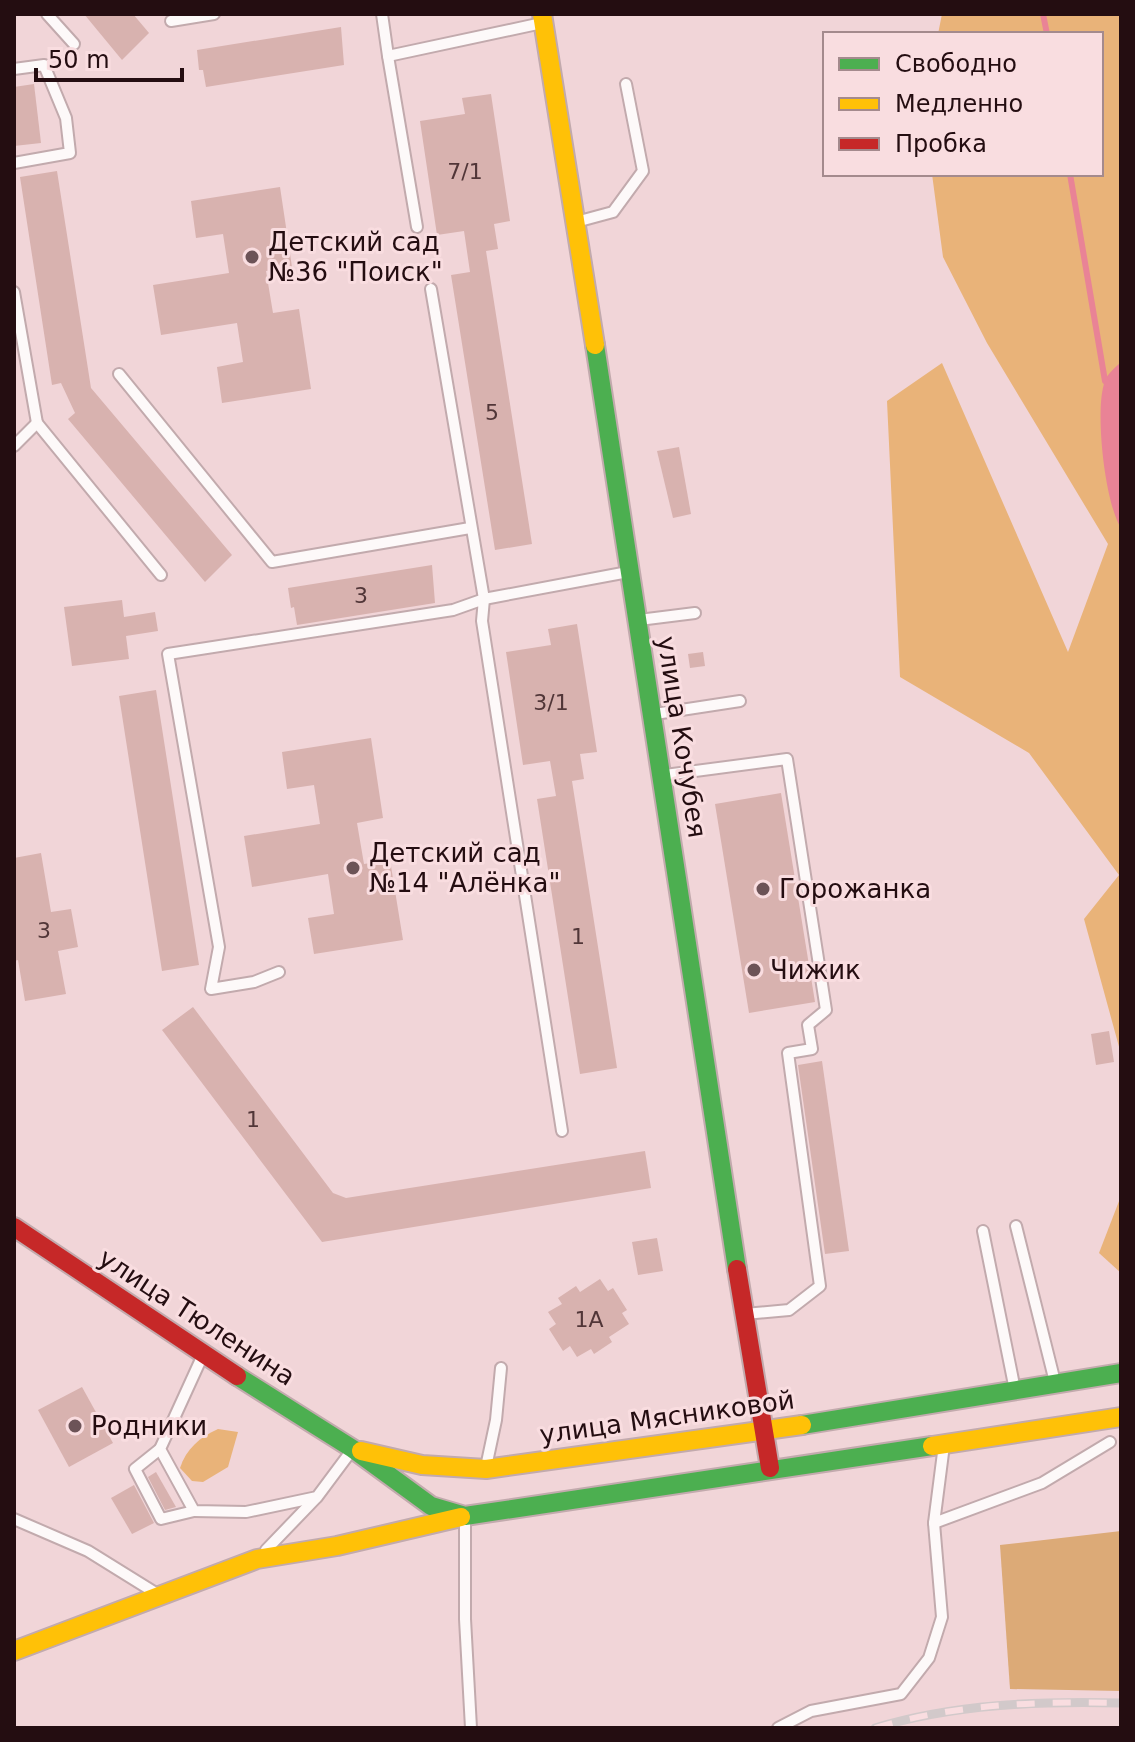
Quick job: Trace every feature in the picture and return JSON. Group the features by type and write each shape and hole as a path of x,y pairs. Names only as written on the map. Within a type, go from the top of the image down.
{"street":[{"name":"улица Кочубея","path":"543,18 628,572 663,775 743,1314 770,1468"},
{"name":"улица Тюленина","path":"14,1227 203,1355 353,1449"},
{"name":"улица Мясниковой","path":"353,1449 422,1465 486,1469 764,1431 1121,1373"},
{"path":"14,1651 257,1559 337,1546 465,1516 1121,1417"},
{"path":"353,1449 431,1506 465,1516"}],"lane":[{"path":"47,14 74,44"},
{"path":"171,21 214,14"},
{"path":"382,14 417,227"},
{"path":"388,56 543,18"},
{"path":"14,69 44,65 66,118 70,153 14,163"},
{"path":"575,223 613,212 643,171 626,84"},
{"path":"431,289 484,599 482,621 562,1131"},
{"path":"14,292 37,423 161,575"},
{"path":"119,374 272,562 470,528"},
{"path":"14,446 37,423"},
{"path":"279,972 254,982 211,989 219,947 168,654 245,646 453,610 484,599 628,572"},
{"path":"637,621 695,613"},
{"path":"653,715 740,701"},
{"path":"663,775 787,759 826,1010 808,1025 812,1049 788,1053 820,1286 789,1310 743,1314"},
{"path":"1016,1226 1055,1384"},
{"path":"983,1231 1015,1390"},
{"path":"203,1355 160,1449 135,1469 161,1519 194,1511 246,1512 317,1497"},
{"path":"486,1469 496,1420 501,1368"},
{"path":"934,1523 1042,1483 1110,1442"},
{"path":"778,1728 811,1711 901,1694 929,1658 942,1617 934,1523 944,1444"},
{"path":"160,1449 194,1511"},
{"path":"257,1559 317,1497 353,1449"},
{"path":"465,1516 465,1619 471,1728"},
{"path":"14,1519 88,1551 159,1595"}],"shaded area":[{"path":"942,14 1121,14 1121,1054 1084,919 1119,875 1029,753 900,677 887,401 942,363 1068,652 1108,544 987,343 943,257 932,176 1103,176 1103,32 938,32"},
{"path":"1121,362 1121,528 1106,478 1101,412 1106,378"},
{"path":"1121,1196 1121,1273 1099,1253"},
{"path":"218,1429 238,1432 228,1467 203,1482 192,1481 180,1468 186,1455 194,1444"},
{"path":"1121,1531 1121,1691 1010,1689 1000,1545"}],"building":[{"path":"84,14 133,14 149,33 122,60"},
{"path":"341,27 344,65 206,87 203,70 199,70 197,50"},
{"path":"34,84 41,143 14,146 14,87"},
{"path":"491,94 510,221 494,224 498,249 486,251 532,544 495,550 451,275 470,272 464,231 437,235 420,121 465,114 462,98"},
{"path":"57,171 91,388 232,555 205,582 68,419 75,413 61,383 52,385 20,177"},
{"path":"280,187 292,267 266,271 273,313 299,309 311,389 222,403 217,367 243,362 237,323 161,335 153,285 229,273 223,234 196,238 191,201"},
{"path":"679,447 691,514 673,518 657,451"},
{"path":"432,565 435,603 297,625 288,588"},
{"path":"122,600 124,617 155,612 158,631 126,636 129,659 72,666 64,607"},
{"path":"577,624 597,752 580,754 584,779 572,781 617,1068 580,1074 537,799 556,796 550,761 523,765 506,652 551,645 548,629"},
{"path":"703,652 705,666 690,668 688,654"},
{"path":"156,690 199,965 162,971 119,696"},
{"path":"371,738 383,818 357,823 364,864 390,860 403,940 314,954 308,918 334,914 328,874 252,887 244,836 320,824 314,785 287,789 282,752"},
{"name":"Горожанка","path":"781,793 815,1002 749,1013 715,804"},
{"path":"41,853 51,912 71,909 78,947 58,951 66,994 25,1001 18,960 14,961 14,858"},
{"path":"193,1007 333,1193 346,1198 645,1151 651,1188 322,1242 162,1030"},
{"path":"1109,1031 1114,1062 1096,1065 1091,1034"},
{"path":"822,1061 849,1251 825,1254 798,1065"},
{"path":"657,1238 663,1271 638,1275 632,1242"},
{"path":"600,1279 608,1291 613,1288 627,1310 622,1313 629,1324 609,1337 612,1342 594,1354 591,1349 577,1357 570,1346 563,1351 549,1329 556,1324 548,1312 562,1304 558,1298 576,1286 580,1292"},
{"name":"Родники","path":"82,1387 113,1443 69,1467 38,1410"},
{"path":"156,1472 176,1507 165,1510 148,1477"},
{"path":"134,1485 154,1523 132,1534 111,1498"}],"waterway":[{"path":"1043,14 1047,32"},
{"path":"1070,176 1105,381 1121,396"}],"railway":[{"path":"875,1728 966,1709 1121,1703"}],"traffic: fast":[{"path":"595,345 737,1269"},
{"path":"802,1425 1121,1373"},
{"path":"237,1376 353,1449 431,1506 465,1516 932,1446"}],"traffic: slow":[{"path":"542,14 595,345"},
{"path":"932,1446 1121,1417"},
{"path":"361,1451 422,1465 486,1469 802,1425"},
{"path":"14,1651 257,1559 337,1546 461,1517"}],"traffic: jam":[{"path":"14,1227 237,1376"},
{"path":"737,1269 770,1468"}],"place":[{"name":"Детский сад №36 \"Поиск\"","path":"252,257"},
{"name":"Детский сад №14 \"Алёнка\"","path":"353,868"},
{"name":"Горожанка","path":"763,889"},
{"name":"Чижик","path":"754,970"},
{"name":"Родники","path":"75,1426"}]}
